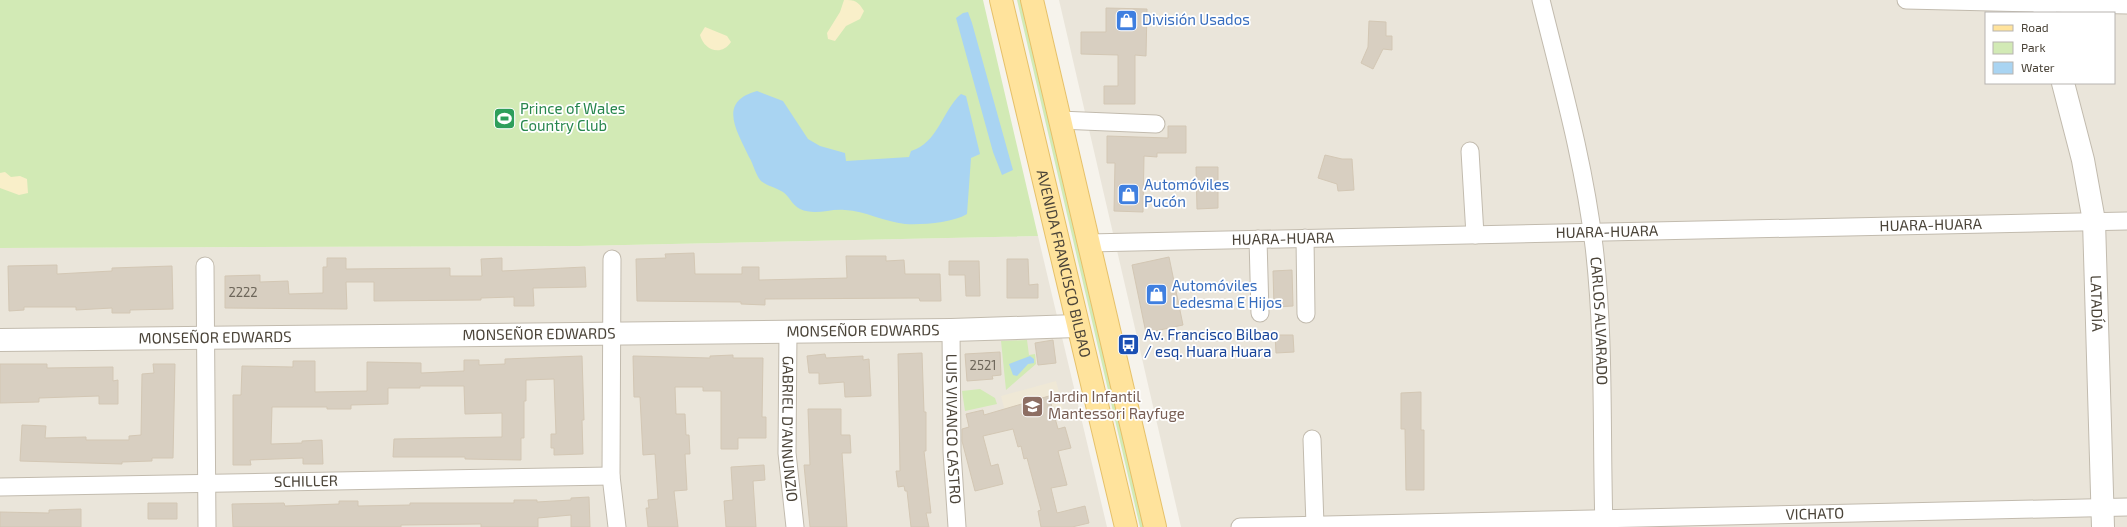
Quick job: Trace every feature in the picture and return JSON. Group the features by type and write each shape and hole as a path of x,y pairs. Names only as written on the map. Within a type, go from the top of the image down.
{"main road":[{"name":"AVENIDA FRANCISCO BILBAO","path":"1002,0 1077,326 1126,527"},
{"name":"AVENIDA FRANCISCO BILBAO","path":"1032,0 1155,527"},
{"path":"1077,326 1100,336 1109,346 1115,357"}],"street":[{"name":"CARLOS ALVARADO","path":"1541,0 1581,164 1592,232 1600,322 1604,523"},
{"path":"1906,0 2043,5 2127,5"},
{"name":"LATADÍA","path":"2063,84 2083,160 2094,221 2103,517"},
{"path":"1060,120 1156,124"},
{"path":"1470,151 1475,235"},
{"name":"HUARA-HUARA","path":"1088,243 2127,221"},
{"path":"1305,238 1306,314"},
{"path":"1258,240 1260,313"},
{"path":"612,260 611,476 617,527"},
{"path":"205,266 206,527"},
{"name":"MONSEÑOR EDWARDS","path":"0,340 611,332 951,330 1077,326"},
{"name":"LUIS VIVANCO CASTRO","path":"951,330 952,452 957,527"},
{"name":"GABRIEL D'ANNUNZIO","path":"788,331 787,453 795,527"},
{"path":"1312,439 1312,526"},
{"name":"SCHILLER","path":"0,487 611,476"},
{"name":"VICHATO","path":"1240,527 2103,517 2127,507"}],"shaded area":[{"path":"1059,0 2127,0 2127,527 1181,527"},
{"path":"1038,236 1107,527 0,527 0,248 579,246"},
{"name":"Jardin Infantil Mantessori Rayfuge","path":"1056,381 1065,416 1010,430 1001,396"}],"green space":[{"name":"Prince of Wales Country Club","path":"0,0 983,0 1038,236 579,246 0,248"},
{"path":"1017,0 1022,0 1146,527 1140,527"},
{"path":"1027,340 1029,355 1035,354 1036,364 1006,390 1001,341"},
{"path":"980,389 995,398 997,404 965,411 962,391"}],"sand":[{"path":"844,0 856,2 864,11 860,19 846,26 835,41 828,39 827,33 840,12"},
{"path":"705,27 727,36 731,42 727,47 722,49 713,50 709,48 705,45 700,35"},
{"path":"5,172 11,177 20,176 27,179 28,193 19,195 0,188 0,173"}],"water":[{"path":"968,12 1013,170 1002,175 993,152 956,18 963,13"},
{"path":"757,91 783,101 808,139 820,146 845,153 846,161 909,157 911,151 920,147 934,134 949,109 961,94 966,96 980,154 971,158 967,214 953,220 928,224 905,224 860,212 839,210 812,212 800,209 783,192 759,179 736,128 734,110 737,102 745,96"},
{"path":"1030,356 1034,359 1034,363 1028,364 1017,376 1013,375 1009,364"}],"building":[{"name":"División Usados","path":"1106,8 1147,9 1146,56 1135,55 1135,104 1104,104 1104,86 1118,86 1118,55 1081,54 1081,32 1106,32"},
{"path":"1369,21 1386,22 1386,36 1392,36 1392,50 1383,49 1373,69 1361,63 1368,47"},
{"path":"1168,126 1186,126 1186,153 1157,153 1157,157 1144,156 1143,212 1114,211 1115,163 1107,163 1107,136 1168,138"},
{"path":"1325,155 1342,159 1352,159 1354,190 1338,191 1337,184 1318,178"},
{"path":"1196,167 1218,167 1218,208 1197,209"},
{"path":"694,253 695,274 742,274 742,267 759,267 759,280 847,278 846,256 886,256 886,261 904,260 905,274 940,274 941,301 920,301 919,298 765,299 765,305 741,304 741,302 637,301 636,259 666,258 665,254"},
{"name":"Automóviles Ledesma E Hijos","path":"1169,257 1183,325 1146,333 1132,265"},
{"path":"327,258 346,258 346,269 450,268 450,276 482,276 481,259 502,258 502,271 585,267 586,287 533,288 534,306 514,306 514,297 481,298 481,300 374,301 374,282 346,282 347,309 225,308 225,276 260,275 260,282 288,281 289,294 323,293 323,267 327,267"},
{"path":"1007,259 1028,259 1029,285 1038,284 1038,298 1007,298"},
{"path":"949,261 979,261 980,296 966,296 965,275 949,275"},
{"path":"57,265 57,274 112,271 112,268 172,266 173,309 130,310 130,313 112,313 112,308 76,310 76,307 24,307 24,310 9,311 8,266"},
{"path":"1292,270 1293,306 1274,307 1273,271"},
{"path":"1275,335 1293,335 1294,352 1276,353"},
{"path":"1053,340 1056,363 1038,365 1035,343"},
{"path":"1000,352 1001,375 992,376 993,379 967,381 965,354"},
{"path":"922,353 924,412 926,412 926,451 924,451 931,513 926,513 929,527 911,527 907,491 905,491 904,486 898,487 896,471 900,471 898,354"},
{"path":"825,354 826,358 863,356 863,360 869,359 871,396 845,397 844,382 819,384 819,373 809,373 807,356"},
{"path":"733,355 733,358 763,358 762,417 766,417 766,438 738,438 738,449 721,449 721,391 703,391 703,387 675,387 676,414 685,414 686,435 689,435 690,454 685,454 687,490 674,491 678,527 648,527 646,508 649,508 648,500 658,499 655,454 643,455 640,397 634,397 633,356 710,358 710,356"},
{"path":"582,356 584,420 582,420 583,454 554,455 554,448 551,448 551,434 556,434 554,379 526,380 526,401 524,401 524,438 521,438 521,460 465,459 465,457 393,457 394,439 502,437 502,413 465,414 464,386 420,386 420,388 388,388 388,404 351,405 351,409 327,409 327,407 272,407 271,444 302,443 302,441 322,440 323,464 303,464 303,458 250,460 251,465 233,465 233,395 241,395 242,366 293,367 293,361 315,361 315,392 367,391 367,362 421,363 421,373 464,371 464,360 479,360 479,365 505,364 505,359"},
{"path":"0,364 47,364 47,368 113,367 113,381 118,380 118,404 99,404 99,396 39,398 39,402 0,403"},
{"path":"153,364 175,364 173,458 152,458 152,461 122,462 122,464 20,461 22,425 46,426 45,438 86,437 86,440 129,440 129,436 141,435 142,374 154,373"},
{"path":"1421,392 1421,430 1424,430 1424,490 1406,490 1405,429 1401,429 1401,393"},
{"path":"1049,396 1058,429 1065,427 1071,448 1058,451 1067,485 1051,488 1057,513 1085,506 1089,523 1072,527 1041,527 1038,511 1041,510 1027,458 1024,459 1021,446 1018,447 1013,429 983,436 991,466 998,464 1003,484 975,491 962,441 962,429 969,427 966,414 983,410 984,415"},
{"path":"808,409 841,409 841,435 850,435 851,453 842,453 847,527 810,527 804,465 810,465"},
{"path":"764,465 765,480 753,481 756,527 726,527 724,501 733,500 731,467"},
{"path":"589,497 590,527 571,527 571,515 538,518 538,527 481,527 481,524 401,525 401,527 233,527 232,504 284,503 285,506 339,504 339,501 358,501 358,506 410,505 410,503 514,503 514,500 537,500 537,502 571,500 571,498"},
{"path":"148,503 177,503 177,519 148,519"},
{"path":"81,509 81,527 0,527 0,512 49,513 49,510"}],"place":[{"name":"División Usados","path":"1127,20"},
{"name":"Prince of Wales Country Club","path":"505,118"},
{"name":"Automóviles Pucón","path":"1129,194"},
{"name":"Automóviles Ledesma E Hijos","path":"1157,295"},
{"name":"Av. Francisco Bilbao / esq. Huara Huara","path":"1129,344"},
{"name":"Jardin Infantil Mantessori Rayfuge","path":"1033,406"}]}
